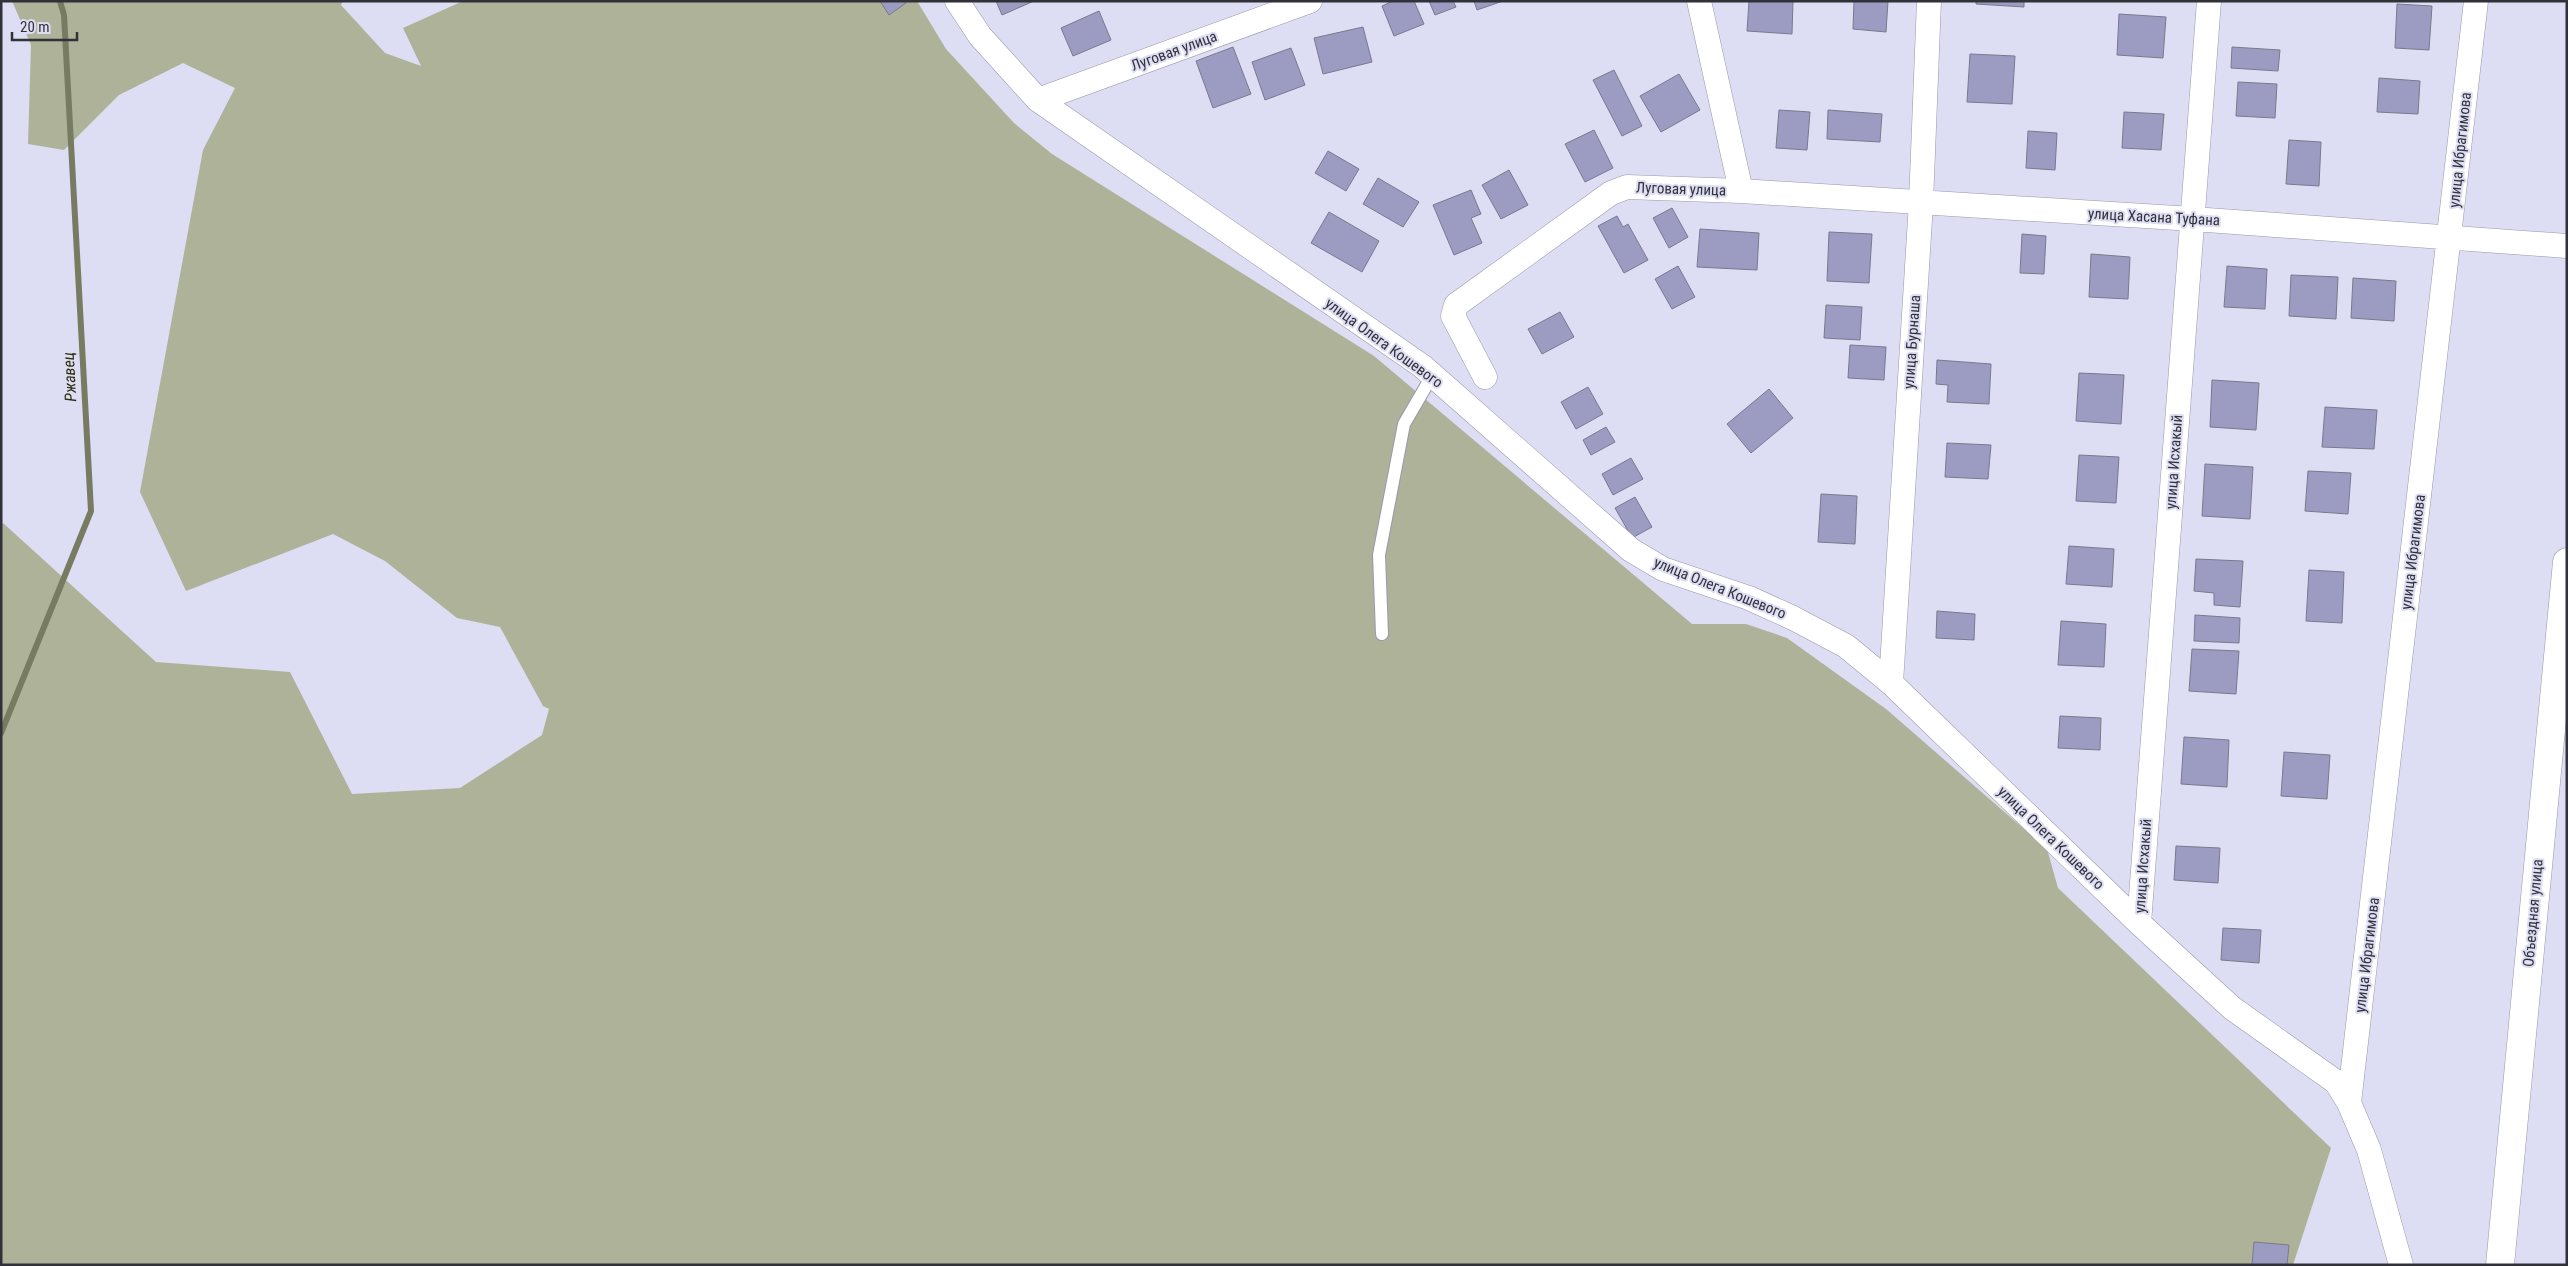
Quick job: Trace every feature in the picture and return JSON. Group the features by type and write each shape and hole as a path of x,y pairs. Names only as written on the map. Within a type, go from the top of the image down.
{"street":[{"name":"улица Олега Кошевого","path":"957,1 980,36 1038,100 1405,355 1432,376 1631,550 1663,569 1749,598 1794,618 1846,646 1891,684 2139,923 2232,1008 2336,1082 2350,1103 2369,1150 2400,1265"},
{"name":"Луговая улица","path":"1038,100 1310,1"},
{"name":"Луговая улица","path":"1486,377 1453,316 1456,305 1473,290 1611,192 1627,187 1643,186 1741,191 1700,1"},
{"name":"улица Бурнаша","path":"1891,684 1921,204 1929,1"},
{"name":"улица Исхакый","path":"2139,923 2209,1"},
{"name":"улица Ибрагимова","path":"2350,1103 2476,1"},
{"name":"улица Хасана Туфана","path":"1741,191 1921,204 2193,219 2567,246"},
{"name":"Объездная улица","path":"2500,1265 2567,562"}],"lane":[{"path":"1382,634 1379,555 1402,434 1404,424 1432,376"}],"green space":[{"path":"12,1 343,1 341,5 385,53 421,66 403,28 463,1 917,1 946,49 1014,123 1052,154 1374,356 1692,624 1746,624 1787,638 1886,709 2047,849 2058,888 2331,1148 2293,1265 1,1265 1,525 3,523 156,662 290,672 352,794 460,788 542,735 549,709 543,706 500,627 457,618 385,561 333,534 186,591 140,492 203,150 235,88 183,63 119,95 64,150 28,144 31,45"}],"building":[{"path":"880,1 905,1 906,3 889,15"},
{"path":"996,1 1034,1 1002,15"},
{"path":"1393,1 1414,1 1424,24 1394,36 1382,6"},
{"path":"1429,1 1453,1 1456,7 1435,15"},
{"path":"1474,1 1503,1 1477,10"},
{"path":"1749,1 1793,1 1792,34 1747,31"},
{"path":"1854,1 1888,1 1886,32 1853,29"},
{"path":"1976,1 2024,1 2024,7 1976,4"},
{"path":"2397,4 2432,6 2429,50 2395,48"},
{"path":"1099,11 1111,40 1073,56 1061,28"},
{"path":"2119,14 2166,17 2163,58 2117,55"},
{"path":"1363,27 1372,62 1323,74 1314,38"},
{"path":"1233,47 1251,94 1213,108 1196,61"},
{"path":"2232,47 2280,50 2278,71 2231,68"},
{"path":"1291,48 1305,85 1265,100 1252,62"},
{"path":"1970,54 2015,56 2012,104 1967,102"},
{"path":"1614,70 1642,126 1622,136 1593,80"},
{"path":"1679,74 1700,110 1661,132 1640,96"},
{"path":"2379,78 2420,81 2418,114 2377,112"},
{"path":"2238,82 2277,84 2275,118 2236,116"},
{"path":"1779,110 1810,112 1807,150 1776,148"},
{"path":"1828,110 1882,114 1880,142 1827,139"},
{"path":"2124,112 2164,114 2161,150 2122,148"},
{"path":"1594,130 1613,168 1585,182 1565,144"},
{"path":"2028,131 2057,133 2055,170 2026,168"},
{"path":"2289,140 2321,142 2319,186 2286,184"},
{"path":"1328,151 1359,169 1346,191 1315,173"},
{"path":"1509,170 1528,205 1501,219 1482,185"},
{"path":"1378,178 1419,202 1403,227 1363,204"},
{"path":"1471,190 1481,214 1471,218 1482,243 1454,255 1433,205"},
{"path":"1672,208 1688,237 1669,248 1653,218"},
{"path":"1329,212 1379,241 1362,272 1311,243"},
{"path":"1617,216 1623,227 1628,224 1648,260 1624,273 1598,226"},
{"path":"1700,229 1759,233 1757,270 1697,267"},
{"path":"1829,232 1872,234 1869,283 1827,281"},
{"path":"2022,234 2046,236 2044,274 2020,273"},
{"path":"2091,254 2130,257 2128,299 2089,297"},
{"path":"1678,266 1695,297 1672,309 1655,279"},
{"path":"2227,266 2267,269 2265,309 2224,307"},
{"path":"2291,275 2338,277 2336,319 2289,316"},
{"path":"2353,278 2396,281 2394,321 2351,318"},
{"path":"1826,305 1862,307 1860,340 1824,338"},
{"path":"1560,312 1574,337 1542,354 1528,329"},
{"path":"1850,345 1886,347 1884,380 1848,378"},
{"path":"1937,360 1991,364 1989,404 1947,402 1948,385 1936,384"},
{"path":"2079,373 2124,375 2121,424 2076,421"},
{"path":"2212,380 2259,383 2256,430 2210,427"},
{"path":"1588,387 1603,414 1576,429 1561,402"},
{"path":"1769,389 1793,418 1751,453 1727,424"},
{"path":"2325,407 2377,410 2374,449 2322,447"},
{"path":"1606,427 1615,442 1591,455 1583,440"},
{"path":"1947,443 1991,445 1988,479 1945,477"},
{"path":"2079,455 2119,457 2116,503 2076,501"},
{"path":"1631,458 1643,479 1613,495 1602,474"},
{"path":"2205,464 2253,467 2250,519 2202,516"},
{"path":"2308,471 2351,473 2348,514 2305,511"},
{"path":"1821,494 1857,496 1855,544 1818,542"},
{"path":"1635,497 1652,527 1632,538 1615,508"},
{"path":"2069,546 2114,549 2112,587 2066,584"},
{"path":"2196,559 2243,561 2240,607 2214,605 2214,593 2194,591"},
{"path":"2309,570 2344,572 2342,623 2306,621"},
{"path":"1937,611 1975,614 1974,640 1936,638"},
{"path":"2195,615 2240,618 2239,643 2194,641"},
{"path":"2061,621 2106,624 2104,667 2058,665"},
{"path":"2192,649 2239,651 2236,694 2189,691"},
{"path":"2060,716 2101,718 2100,750 2058,748"},
{"path":"2184,737 2229,740 2227,787 2181,784"},
{"path":"2284,752 2330,755 2327,799 2281,796"},
{"path":"2176,846 2220,848 2218,883 2174,880"},
{"path":"2223,928 2261,930 2259,963 2221,960"},
{"path":"2254,1242 2289,1245 2287,1265 2252,1265"}],"waterway":[{"name":"Ржавец","path":"1,733 91,511 64,15 60,1"}]}
